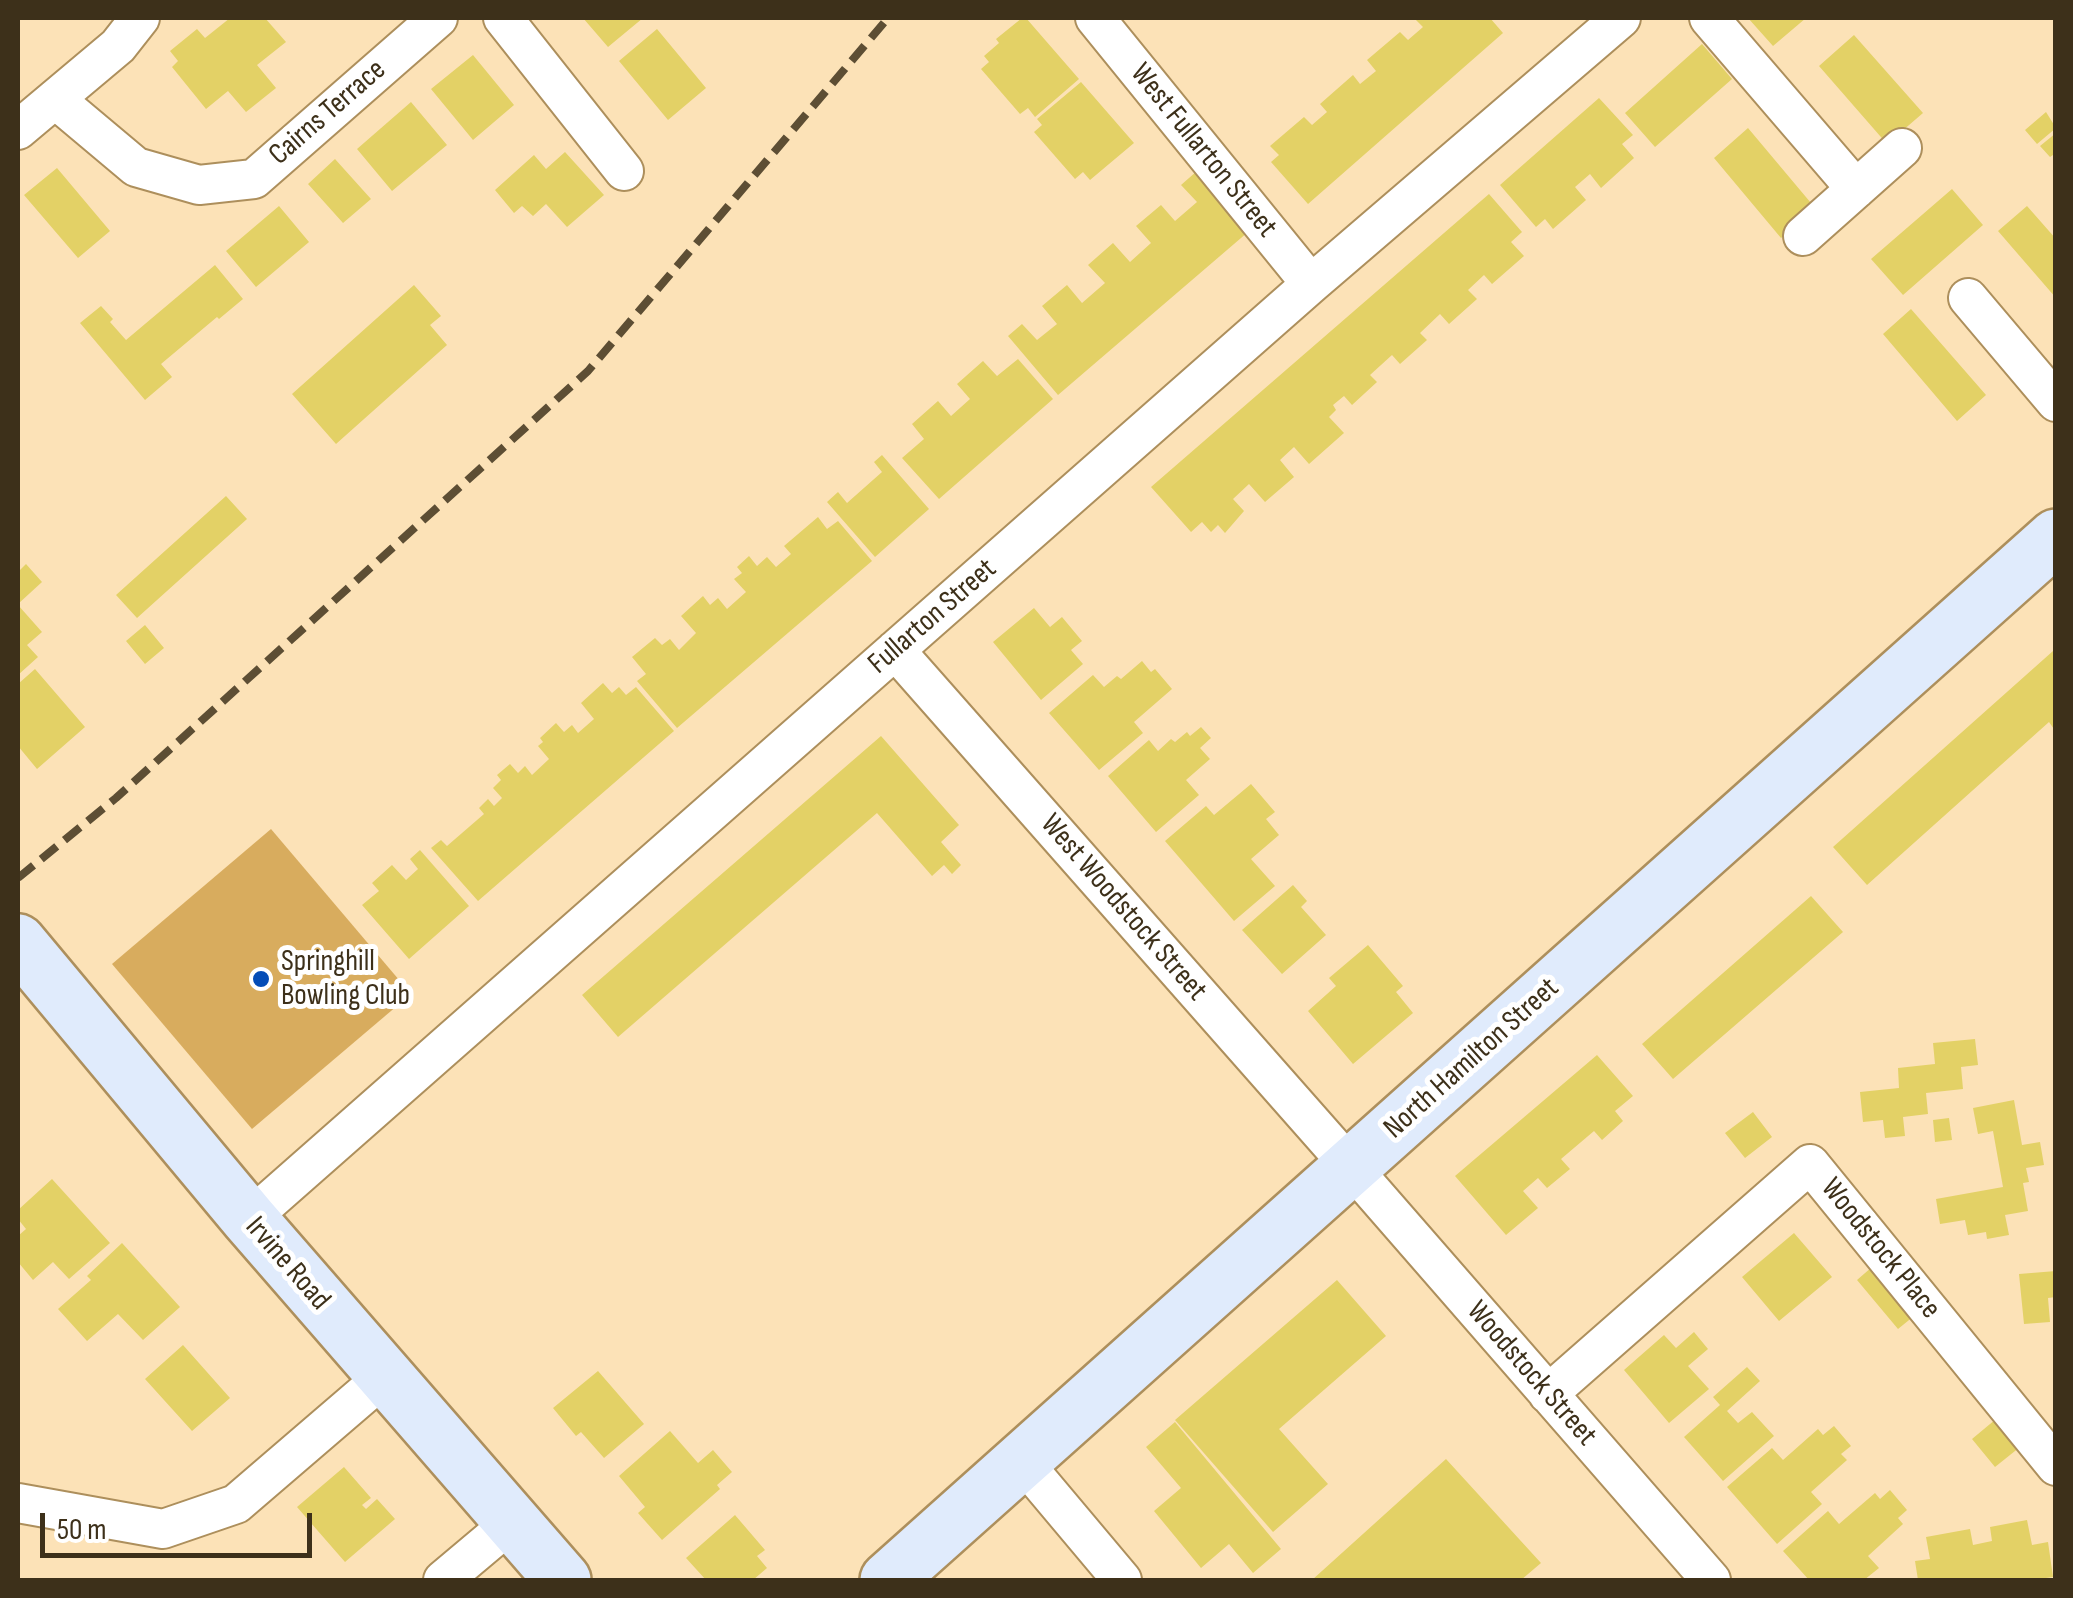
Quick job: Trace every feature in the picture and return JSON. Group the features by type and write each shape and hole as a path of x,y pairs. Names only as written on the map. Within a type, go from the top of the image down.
{"street":[{"path":"18,130 118,46 140,18"},
{"name":"Cairns Terrace","path":"55,99 136,168 199,185 254,178 438,18"},
{"path":"503,18 624,171"},
{"name":"West Fullarton Street","path":"1095,18 1311,284"},
{"name":"Fullarton Street","path":"249,1220 1618,18"},
{"path":"1709,18 1856,189"},
{"path":"1803,236 1902,148"},
{"path":"1968,298 2056,402"},
{"name":"North Hamilton Street","path":"888,1580 1351,1166 2050,552"},
{"name":"West Woodstock Street","path":"896,650 1351,1166"},
{"name":"Irvine Road","path":"18,942 249,1220 562,1580"},
{"name":"Woodstock Place","path":"1548,1394 1810,1164 2056,1466"},
{"name":"Woodstock Street","path":"1351,1166 1711,1580"},
{"path":"18,1503 162,1528 236,1504 384,1376"},
{"path":"1022,1461 1122,1580"},
{"path":"443,1580 512,1522"}],"shaded area":[{"name":"Springhill Bowling Club","path":"271,829 411,994 252,1129 112,964"}],"building":[{"path":"230,18 265,18 286,42 257,65 276,88 246,112 228,91 206,109 172,67 178,61 170,51 197,29 205,38"},
{"path":"583,18 643,18 608,47"},
{"path":"1022,18 1079,79 1035,117 1028,108 1020,114 981,69 989,62 984,56 999,43 996,39"},
{"path":"1414,18 1490,18 1503,33 1308,204 1271,162 1279,155 1270,146 1304,117 1312,125 1327,112 1320,104 1353,75 1360,84 1376,71 1367,60 1400,32 1408,40 1423,27"},
{"path":"1748,18 1806,18 1773,46"},
{"path":"657,29 706,88 668,120 619,61"},
{"path":"1854,35 1923,113 1887,144 1819,66"},
{"path":"1702,44 1732,79 1655,147 1625,113"},
{"path":"473,55 514,105 473,140 431,89"},
{"path":"1081,82 1134,143 1090,180 1083,172 1075,179 1034,132 1042,125 1037,119"},
{"path":"1599,98 1633,135 1622,144 1634,158 1601,188 1590,174 1575,187 1586,200 1553,229 1545,219 1536,227 1500,185"},
{"path":"411,102 447,145 392,191 357,149"},
{"path":"2046,112 2056,128 2037,144 2025,130"},
{"path":"1748,128 1816,209 1781,238 1714,158"},
{"path":"2056,133 2056,153 2050,157 2040,146"},
{"path":"565,152 604,195 567,227 546,204 533,216 522,206 514,213 495,190 534,155 546,169"},
{"path":"335,159 371,199 343,223 308,184"},
{"path":"57,168 110,231 78,258 24,195"},
{"path":"1197,171 1248,232 1058,395 1008,336 1022,324 1037,340 1057,324 1042,306 1067,285 1082,303 1105,283 1088,265 1113,243 1130,262 1151,243 1136,226 1161,205 1175,221 1197,202 1181,185"},
{"path":"1952,189 1983,225 1903,295 1871,259"},
{"path":"1489,194 1522,232 1511,242 1524,256 1492,284 1484,275 1468,290 1477,299 1449,324 1440,314 1420,333 1427,340 1400,364 1392,355 1370,375 1377,382 1352,405 1344,396 1333,405 1336,410 1329,417 1344,433 1309,464 1294,447 1280,460 1294,477 1265,502 1249,484 1233,499 1244,511 1225,533 1218,525 1211,532 1202,522 1191,532 1151,487"},
{"path":"279,206 309,242 256,287 226,251"},
{"path":"2027,206 2056,239 2056,298 1998,231"},
{"path":"215,265 243,299 161,364 172,377 145,400 80,323 101,306 126,340"},
{"path":"414,285 441,316 430,325 447,345 336,444 292,394"},
{"path":"1911,309 1986,395 1957,421 1883,334"},
{"path":"1018,359 1053,399 939,499 902,458 924,439 912,424 938,401 951,416 970,399 957,384 983,361 997,376"},
{"path":"882,455 929,509 875,557 827,502 838,492 847,503 882,472 874,462"},
{"path":"226,496 247,519 137,618 116,595"},
{"path":"818,517 827,529 838,521 872,561 677,728 637,681 646,674 632,657 655,638 662,645 670,639 679,650 696,633 681,616 703,596 710,605 718,598 727,609 746,592 734,579 742,573 737,567 749,556 757,566 767,557 776,567 791,554 784,546"},
{"path":"26,564 42,582 18,604 18,572"},
{"path":"18,605 42,632 27,645 38,657 18,675"},
{"path":"1034,608 1050,627 1062,617 1082,641 1071,650 1083,664 1041,700 993,642"},
{"path":"145,625 164,648 145,664 126,641"},
{"path":"2053,651 2056,732 2049,722 1867,885 1833,847"},
{"path":"1142,661 1151,672 1155,669 1172,689 1134,722 1143,733 1099,770 1049,713 1093,675 1104,687"},
{"path":"35,669 85,727 37,769 18,746 18,684"},
{"path":"603,683 612,693 619,687 626,695 636,687 674,731 478,901 431,848 441,840 447,846 484,814 479,808 488,799 494,806 502,798 493,788 501,780 497,775 510,764 518,773 525,766 532,775 549,759 538,746 543,742 540,738 556,723 564,732 572,725 578,733 594,719 581,703"},
{"path":"1201,727 1211,738 1200,748 1210,759 1186,780 1199,795 1156,832 1108,776 1149,740 1158,751 1171,739 1175,742 1187,732 1190,736"},
{"path":"881,736 959,825 941,842 961,865 952,874 944,865 932,876 877,813 618,1037 582,995"},
{"path":"1251,784 1275,812 1266,819 1279,835 1251,859 1275,886 1234,921 1165,841 1206,806 1214,815"},
{"path":"420,850 469,906 409,959 362,905 379,891 372,883 392,865 406,880 418,869 410,859"},
{"path":"1293,885 1307,901 1301,907 1326,935 1282,974 1242,930"},
{"path":"1811,896 1843,932 1673,1079 1642,1044"},
{"path":"1368,945 1403,986 1396,992 1413,1013 1353,1064 1308,1011 1336,986 1329,978"},
{"path":"1975,1039 1978,1065 1961,1067 1963,1089 1926,1093 1928,1114 1903,1117 1905,1136 1885,1138 1883,1120 1863,1122 1860,1092 1899,1088 1898,1068 1935,1064 1933,1043"},
{"path":"1597,1055 1633,1096 1615,1111 1623,1121 1602,1140 1594,1131 1561,1159 1570,1169 1547,1188 1538,1178 1523,1191 1538,1208 1506,1235 1455,1176"},
{"path":"2014,1100 2022,1145 2040,1142 2044,1165 2026,1168 2029,1182 2023,1183 2028,1211 2005,1215 2009,1235 1987,1239 1986,1232 1968,1235 1965,1220 1940,1224 1936,1199 2003,1187 1993,1131 1978,1134 1973,1108"},
{"path":"1753,1112 1772,1137 1745,1158 1725,1133"},
{"path":"1949,1118 1952,1140 1935,1142 1933,1120"},
{"path":"52,1179 110,1243 69,1279 53,1262 33,1280 18,1262 18,1236 26,1229 18,1219 18,1210"},
{"path":"1794,1233 1832,1277 1779,1321 1742,1277"},
{"path":"122,1243 180,1307 143,1340 118,1314 87,1341 58,1309 91,1280 87,1276"},
{"path":"1872,1267 1914,1316 1898,1329 1857,1280"},
{"path":"2056,1271 2056,1297 2048,1298 2050,1322 2024,1324 2019,1274"},
{"path":"1337,1280 1386,1336 1279,1429 1328,1484 1273,1532 1175,1420"},
{"path":"1694,1332 1708,1349 1688,1366 1709,1389 1669,1423 1624,1370 1664,1335 1676,1348"},
{"path":"183,1345 230,1398 192,1431 145,1379"},
{"path":"1747,1367 1760,1381 1727,1411 1738,1423 1752,1412 1774,1436 1723,1481 1684,1437 1720,1405 1713,1397"},
{"path":"598,1371 644,1424 604,1458 581,1432 576,1436 553,1408"},
{"path":"1996,1419 2020,1447 1995,1467 1972,1439"},
{"path":"1175,1422 1281,1549 1253,1573 1229,1544 1201,1568 1154,1511 1181,1488 1146,1447"},
{"path":"1834,1426 1851,1446 1841,1454 1847,1460 1811,1492 1822,1504 1777,1544 1727,1487 1772,1448 1783,1460 1818,1429 1823,1435"},
{"path":"670,1431 698,1463 713,1450 732,1472 717,1485 720,1489 662,1540 638,1513 645,1507 619,1476"},
{"path":"1446,1459 1541,1563 1521,1580 1312,1580"},
{"path":"344,1467 371,1498 362,1505 366,1509 377,1499 395,1519 345,1562 297,1507"},
{"path":"1890,1490 1907,1510 1898,1518 1903,1524 1868,1556 1879,1568 1864,1580 1809,1580 1783,1551 1828,1511 1839,1524 1875,1493 1880,1499"},
{"path":"735,1515 765,1550 757,1556 767,1568 753,1580 706,1580 686,1558"},
{"path":"2027,1520 2032,1545 2048,1542 2053,1577 1918,1580 1915,1561 1930,1559 1926,1537 1970,1529 1973,1545 1992,1541 1990,1527"}],"railway":[{"path":"18,878 116,798 588,371 888,18"}],"place":[{"name":"Springhill Bowling Club","path":"261,979"}]}
